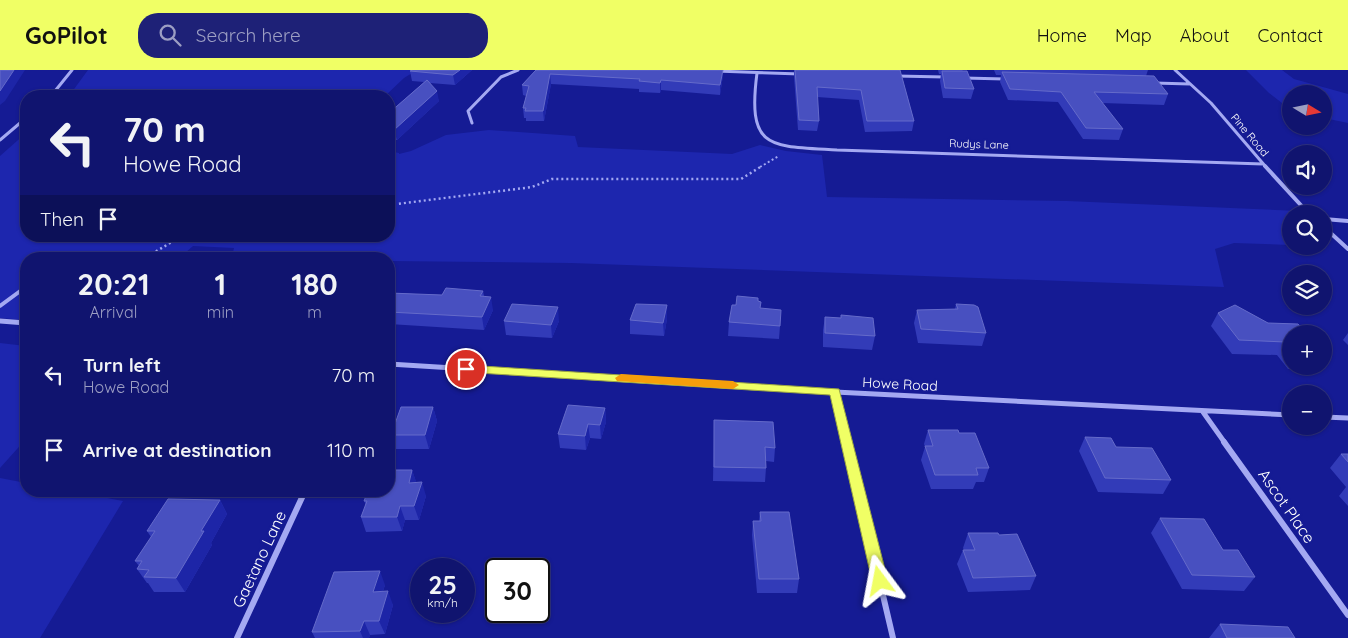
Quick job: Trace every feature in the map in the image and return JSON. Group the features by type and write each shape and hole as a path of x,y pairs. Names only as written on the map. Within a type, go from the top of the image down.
{"street":[{"path":"56,90 72,70"},
{"path":"472,123 468,111 501,77 518,70"},
{"name":"Pine Road","path":"1175,70 1211,103 1301,205"},
{"path":"712,71 803,74"},
{"name":"Rudys Lane","path":"758,72 755,120 758,131 768,140 790,145 827,148 1034,154 1263,164"},
{"path":"892,76 951,77"},
{"path":"961,78 1008,79"},
{"path":"1152,83 1190,84"},
{"path":"0,140 20,123"},
{"path":"1332,220 1348,221"},
{"path":"1332,234 1348,249"},
{"path":"0,320 20,322"},
{"name":"Howe Road","path":"395,364 835,392 1282,416"},
{"path":"835,392 893,638"},
{"name":"Ascot Place","path":"1203,412 1348,616"},
{"path":"1332,417 1348,418"},
{"name":"Gaetano Lane","path":"237,638 302,497"}],"lane":[{"path":"0,306 20,291"}],"path":[{"path":"395,203 532,187 552,179 741,179 754,172 762,164 782,155 790,145"},
{"path":"155,252 172,242"}],"shaded area":[{"path":"88,70 417,70 404,78 391,90 73,90"},
{"path":"1246,70 1282,70 1294,79 1316,85 1282,85 1282,103"},
{"path":"1332,90 1348,94 1348,123 1332,120"},
{"path":"489,130 575,136 578,147 732,154 760,145 786,151 822,155 827,197 1067,201 1282,210 1282,245 1234,243 1215,249 1224,287 571,263 395,261 395,252 233,252 234,248 193,246 186,252 20,252 20,320 0,318 0,156 20,138 20,242 395,242 395,152 399,154 411,151 446,135"},
{"path":"0,343 20,345 20,446 0,468"},
{"path":"0,478 20,482 20,497 102,497 123,501 40,638 0,638"}],"building":[{"path":"0,70 14,70 0,91"},
{"path":"460,70 453,75 410,71"},
{"path":"536,70 723,70 720,85 661,80 660,83 639,81 640,79 550,74 543,111 525,111 526,108 523,108 529,86 522,85"},
{"path":"795,70 900,70 914,121 867,121 861,90 817,87 819,121 799,120"},
{"path":"942,71 967,71 974,89 945,88"},
{"path":"1002,72 1154,76 1168,94 1094,92 1123,129 1086,128 1061,92 1010,89"},
{"path":"427,80 437,91 395,129 395,108"},
{"path":"446,288 483,291 480,296 491,297 482,317 395,312 395,293 442,295"},
{"path":"737,296 758,298 758,301 761,302 760,308 781,310 780,326 729,322 732,305 736,305"},
{"path":"512,304 558,307 551,325 504,321"},
{"path":"636,304 667,305 663,323 630,320"},
{"path":"956,304 978,307 986,333 921,329 917,310 958,309"},
{"path":"1235,305 1268,323 1299,325 1282,325 1282,342 1239,340 1218,313"},
{"path":"841,315 873,318 875,336 825,333 825,317 841,318"},
{"path":"568,405 605,408 600,425 588,424 585,436 558,434"},
{"path":"401,407 433,407 425,435 395,435 395,424"},
{"path":"714,420 773,422 775,448 765,447 766,468 714,467"},
{"path":"928,430 958,430 959,433 975,433 989,468 976,468 978,475 935,475 925,446 933,446"},
{"path":"1085,437 1111,438 1116,447 1152,448 1171,480 1105,478"},
{"path":"1341,454 1348,454 1348,462"},
{"path":"395,470 412,470 409,483 422,482 414,506 400,506 397,517 361,517 367,501 364,501 366,497 395,497"},
{"path":"168,499 220,500 176,578 144,577 149,570 137,569 142,561 135,561 155,531 147,531"},
{"path":"760,512 789,512 799,579 759,579 753,521 761,521"},
{"path":"1160,518 1204,519 1223,550 1238,550 1255,577 1192,575"},
{"path":"968,533 1017,534 1036,576 973,578 963,550 975,550"},
{"path":"380,571 373,592 388,591 379,621 364,621 360,631 312,632 334,572"},
{"path":"1220,624 1288,627 1295,638 1227,638"}],"slow traffic":[{"path":"621,378 733,385"}],"route":[{"path":"466,369 835,392 880,581"}]}
